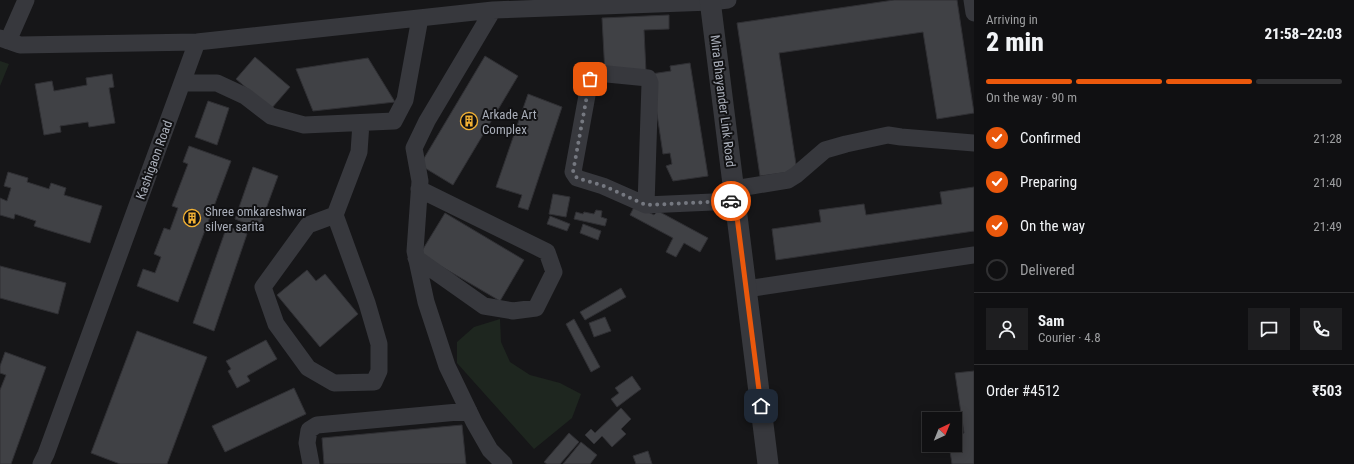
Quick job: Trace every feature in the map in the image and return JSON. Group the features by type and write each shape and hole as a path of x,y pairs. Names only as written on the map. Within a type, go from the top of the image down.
{"street":[{"path":"26,0 4,39 20,45 197,42 493,10 716,1"},
{"path":"972,0 974,13"},
{"name":"Mira Bhayander Link Road","path":"716,1 735,195 768,464"},
{"path":"493,10 427,121 414,148 420,181 415,251 426,302 448,366 490,450 504,464"},
{"path":"182,83 217,83 245,96 271,116 304,125 394,121 405,100 420,18"},
{"name":"Kashigaon Road","path":"46,461 197,42"},
{"path":"646,205 650,83 648,78 596,73 590,79 573,172 574,175 577,178 604,186 646,205 735,195 788,180 825,150 888,135 974,142"},
{"path":"335,215 308,225 263,287 276,324 308,368 334,384 374,382 379,371 379,344 367,303 335,215 359,152 361,123"},
{"path":"416,258 484,306 513,311 536,308 554,272 547,252 419,190"},
{"path":"746,289 974,255"},
{"path":"311,464 307,443 309,430 317,425 469,410"}],"shaded area":[{"path":"0,61 9,64 0,86"},
{"path":"500,319 501,342 510,362 530,375 560,383 581,394 572,418 534,449 457,363 457,342 474,327"}],"building":[{"path":"894,0 957,0 974,113 937,119 923,32 779,53 797,171 760,176 737,23"},
{"path":"669,15 669,29 644,30 646,72 605,74 602,18"},
{"name":"Arkade Art Complex","path":"485,56 518,76 453,185 420,165"},
{"path":"255,57 290,87 271,109 236,79"},
{"path":"368,58 395,102 313,111 296,69"},
{"path":"690,63 708,176 673,181 666,166 672,164 670,153 663,154 651,74 671,71 670,66"},
{"path":"112,74 114,87 109,88 115,123 89,127 88,122 60,126 61,132 44,135 35,84 52,81 54,91 87,85 86,78"},
{"path":"528,94 562,107 528,210 518,207 522,195 496,187"},
{"path":"208,101 229,108 217,145 195,137"},
{"name":"Shree omkareshwar silver sarita","path":"189,146 231,161 178,302 137,286 143,269 155,273 161,257 154,254 164,228 170,230 178,208 172,206 188,164 183,162"},
{"path":"253,167 278,176 259,228 235,219"},
{"path":"8,172 28,178 27,182 49,189 51,183 66,188 64,195 102,206 90,243 34,226 36,221 15,214 14,219 0,215 0,198 7,201 11,188 4,186"},
{"path":"974,187 974,231 776,260 772,229 821,222 819,210 864,204 866,215 942,204 940,192"},
{"path":"553,194 570,197 566,217 549,214"},
{"path":"635,205 654,215 658,211 708,238 700,252 684,243 676,257 666,252 673,238 630,215"},
{"path":"596,210 602,211 601,217 607,219 605,226 574,219 576,212 583,214 584,212 594,214"},
{"path":"445,213 524,260 500,301 420,254"},
{"path":"550,216 570,224 567,231 547,224"},
{"path":"583,224 601,231 598,240 580,233"},
{"path":"227,226 247,234 214,331 193,323"},
{"path":"0,266 66,283 58,314 0,298"},
{"path":"307,270 316,281 325,274 358,314 320,347 277,295"},
{"path":"621,288 626,297 585,320 580,312"},
{"path":"605,317 611,331 594,337 589,323"},
{"path":"574,319 600,367 591,372 566,324"},
{"path":"137,331 207,357 167,464 120,464 91,453"},
{"path":"266,340 277,359 247,376 250,381 237,388 228,371 231,369 226,361"},
{"path":"5,352 46,367 11,464 0,464 0,390 6,375 0,373 0,366"},
{"path":"974,371 974,464 952,464 950,452 962,452 962,433 964,433 955,373"},
{"path":"632,376 641,389 617,407 611,399 619,393 615,388"},
{"path":"294,388 306,414 225,452 212,426"},
{"path":"621,408 631,419 621,429 626,434 612,447 602,436 594,444 585,435 591,429 595,433"},
{"path":"462,425 466,464 324,464 322,438"},
{"path":"569,433 579,442 560,464 547,464 544,462"},
{"path":"581,442 597,455 590,464 563,464"},
{"path":"648,451 652,464 636,464 633,456"}],"way so far":[{"path":"590,79 573,172 577,178 604,186 646,205 731,201"}],"place":[{"name":"Arkade Art Complex","path":"469,121"},
{"name":"Shree omkareshwar silver sarita","path":"192,218"}],"route":[{"path":"731,201 735,201 761,406"}]}
